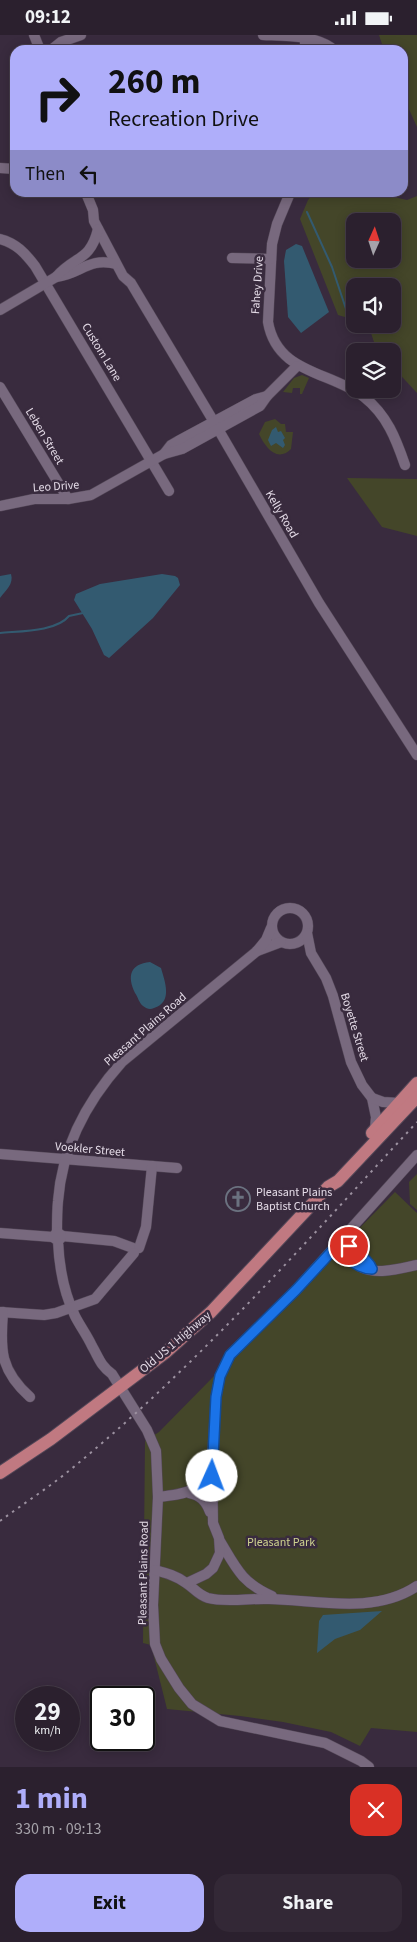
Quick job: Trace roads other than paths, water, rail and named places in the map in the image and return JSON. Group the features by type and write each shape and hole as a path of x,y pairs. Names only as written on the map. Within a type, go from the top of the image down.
{"main road":[{"name":"Old US 1 Highway","path":"328,1187 333,1176 417,1083"},
{"name":"Old US 1 Highway","path":"0,1473 51,1439 165,1353 212,1312 328,1187 338,1181 417,1097"}],"street":[{"path":"58,45 81,35"},
{"path":"263,35 305,36 329,45"},
{"name":"Kelly Road","path":"88,197 128,273 131,283 217,426 319,603 417,755"},
{"name":"Fahey Drive","path":"288,197 277,224 271,259 268,322 270,334 284,355 297,366 363,396 383,415 395,434 405,465"},
{"name":"Kelly Road","path":"93,210 94,221 116,264 123,276 131,283"},
{"path":"0,310 56,277 63,269 90,250 98,229"},
{"name":"Custom Lane","path":"0,239 9,241 24,251 169,491"},
{"path":"232,258 271,259"},
{"path":"56,277 67,276 95,262 116,264"},
{"name":"Leo Drive","path":"0,506 34,499 68,499 91,495 164,454 182,449 217,426 260,406 267,396 297,366"},
{"name":"Leben Street","path":"0,387 68,499"},
{"name":"Boyette Street","path":"316,963 286,943 276,939 271,928 274,916 283,908 295,908 305,915 308,921 307,933 311,953 326,978 333,996 344,1039 356,1073 372,1098 376,1117 375,1129"},
{"name":"Pleasant Plains Road","path":"271,928 266,940 257,951 122,1062 87,1107 76,1130 67,1160 58,1201 57,1236 63,1279 71,1308 94,1347 102,1353 111,1365 112,1374 147,1430 156,1451 158,1497 153,1605 155,1644 161,1659 179,1689 192,1704 220,1721 325,1743 369,1767"},
{"path":"286,943 299,942 307,933"},
{"name":"Pleasant Plains Road","path":"257,951 286,943"},
{"path":"372,1098 383,1102 399,1103"},
{"name":"Voekler Street","path":"0,1154 177,1168"},
{"path":"212,1518 212,1462 216,1397 220,1376 230,1355 296,1290 417,1155"},
{"path":"30,1397 16,1384 4,1361 1,1341 2,1312 44,1315 95,1299 135,1250 146,1227 152,1166"},
{"path":"0,1233 114,1241 135,1250"},
{"path":"346,1234 349,1246 370,1264 372,1269"},
{"path":"332,1251 341,1254 365,1269 391,1270 417,1265"},
{"path":"189,1493 195,1489 207,1474 212,1462"},
{"path":"158,1497 189,1493 198,1495 207,1504 212,1518 219,1540 220,1553 213,1568 206,1574 187,1583"},
{"path":"219,1540 240,1575 256,1589 277,1599"},
{"path":"155,1570 187,1583 198,1593 220,1600 277,1599 346,1604 392,1599 404,1595 417,1586"}],"water":[{"path":"296,244 302,246 329,312 301,333 288,317 284,261 286,250"},
{"path":"276,427 278,432 281,431 285,438 283,440 285,445 283,448 276,443 271,446 268,440 272,430"},
{"path":"11,574 10,584 0,598 0,576"},
{"path":"162,574 175,576 178,578 180,585 153,618 109,658 104,655 92,629 74,600 76,594 100,584"},
{"path":"150,962 161,968 166,991 164,1001 153,1009 143,1006 135,993 131,981 134,968 143,963"},
{"path":"382,1611 360,1630 335,1639 317,1653 319,1621 323,1615"}],"waterway":[{"path":"307,212 332,267 346,309"},
{"path":"0,633 46,628 63,621 69,616 83,613"}],"railway":[{"path":"0,1521 70,1470 162,1389 250,1302 417,1122"}],"place":[{"name":"Pleasant Plains Baptist Church","path":"238,1199"}],"park label":[{"name":"Pleasant Park","path":"281,1542"}]}
